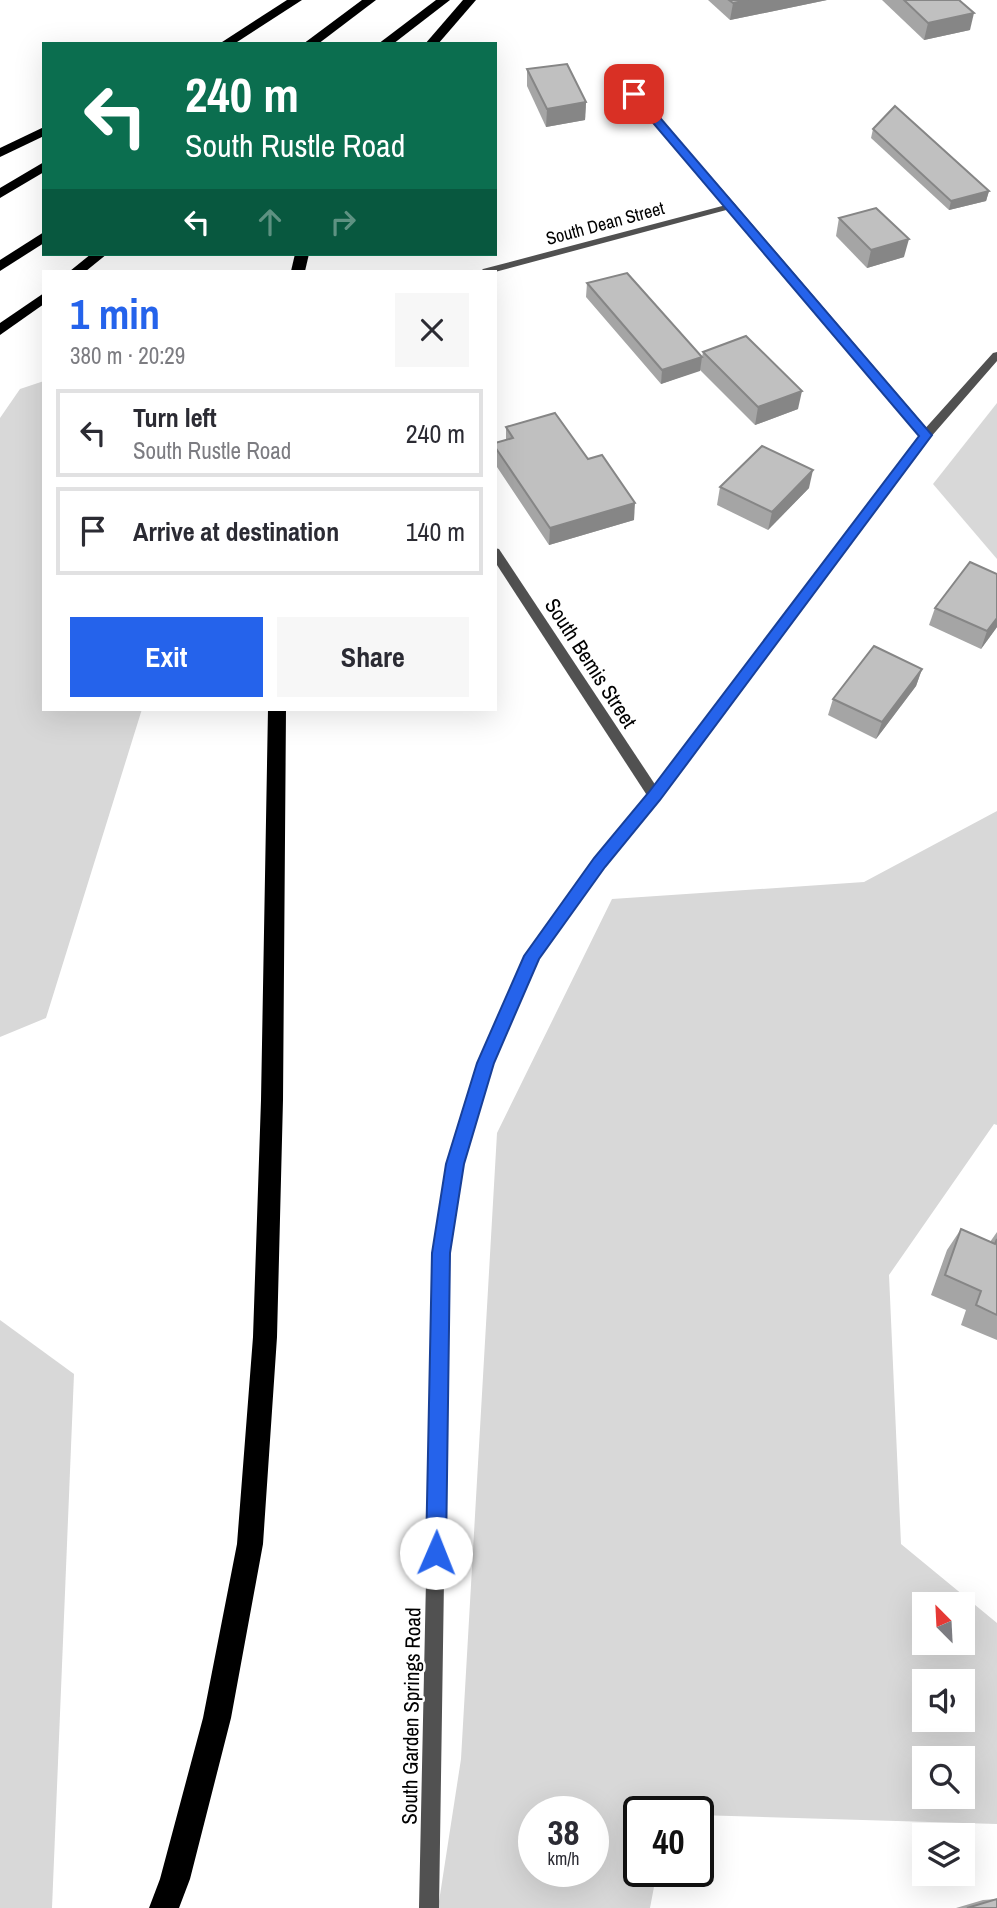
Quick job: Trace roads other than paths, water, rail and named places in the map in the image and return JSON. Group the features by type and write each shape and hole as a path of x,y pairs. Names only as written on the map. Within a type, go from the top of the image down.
{"highway":[{"path":"228,42 296,0"},
{"path":"312,42 370,0"},
{"path":"387,42 444,0"},
{"path":"433,42 470,0"},
{"path":"0,153 42,132"},
{"path":"0,194 42,167"},
{"path":"0,267 42,237"},
{"path":"78,270 97,256"},
{"path":"0,330 42,298"},
{"path":"164,1908 175,1879 217,1717 250,1544 265,1323 272,1100 277,711"}],"street":[{"path":"618,76 926,435"},
{"name":"South Dean Street","path":"490,270 732,206"},
{"name":"South Garden Springs Road","path":"429,1908 441,1253 455,1164 486,1063 532,956 926,435 997,355"},
{"name":"South Bemis Street","path":"497,555 654,796"}]}
